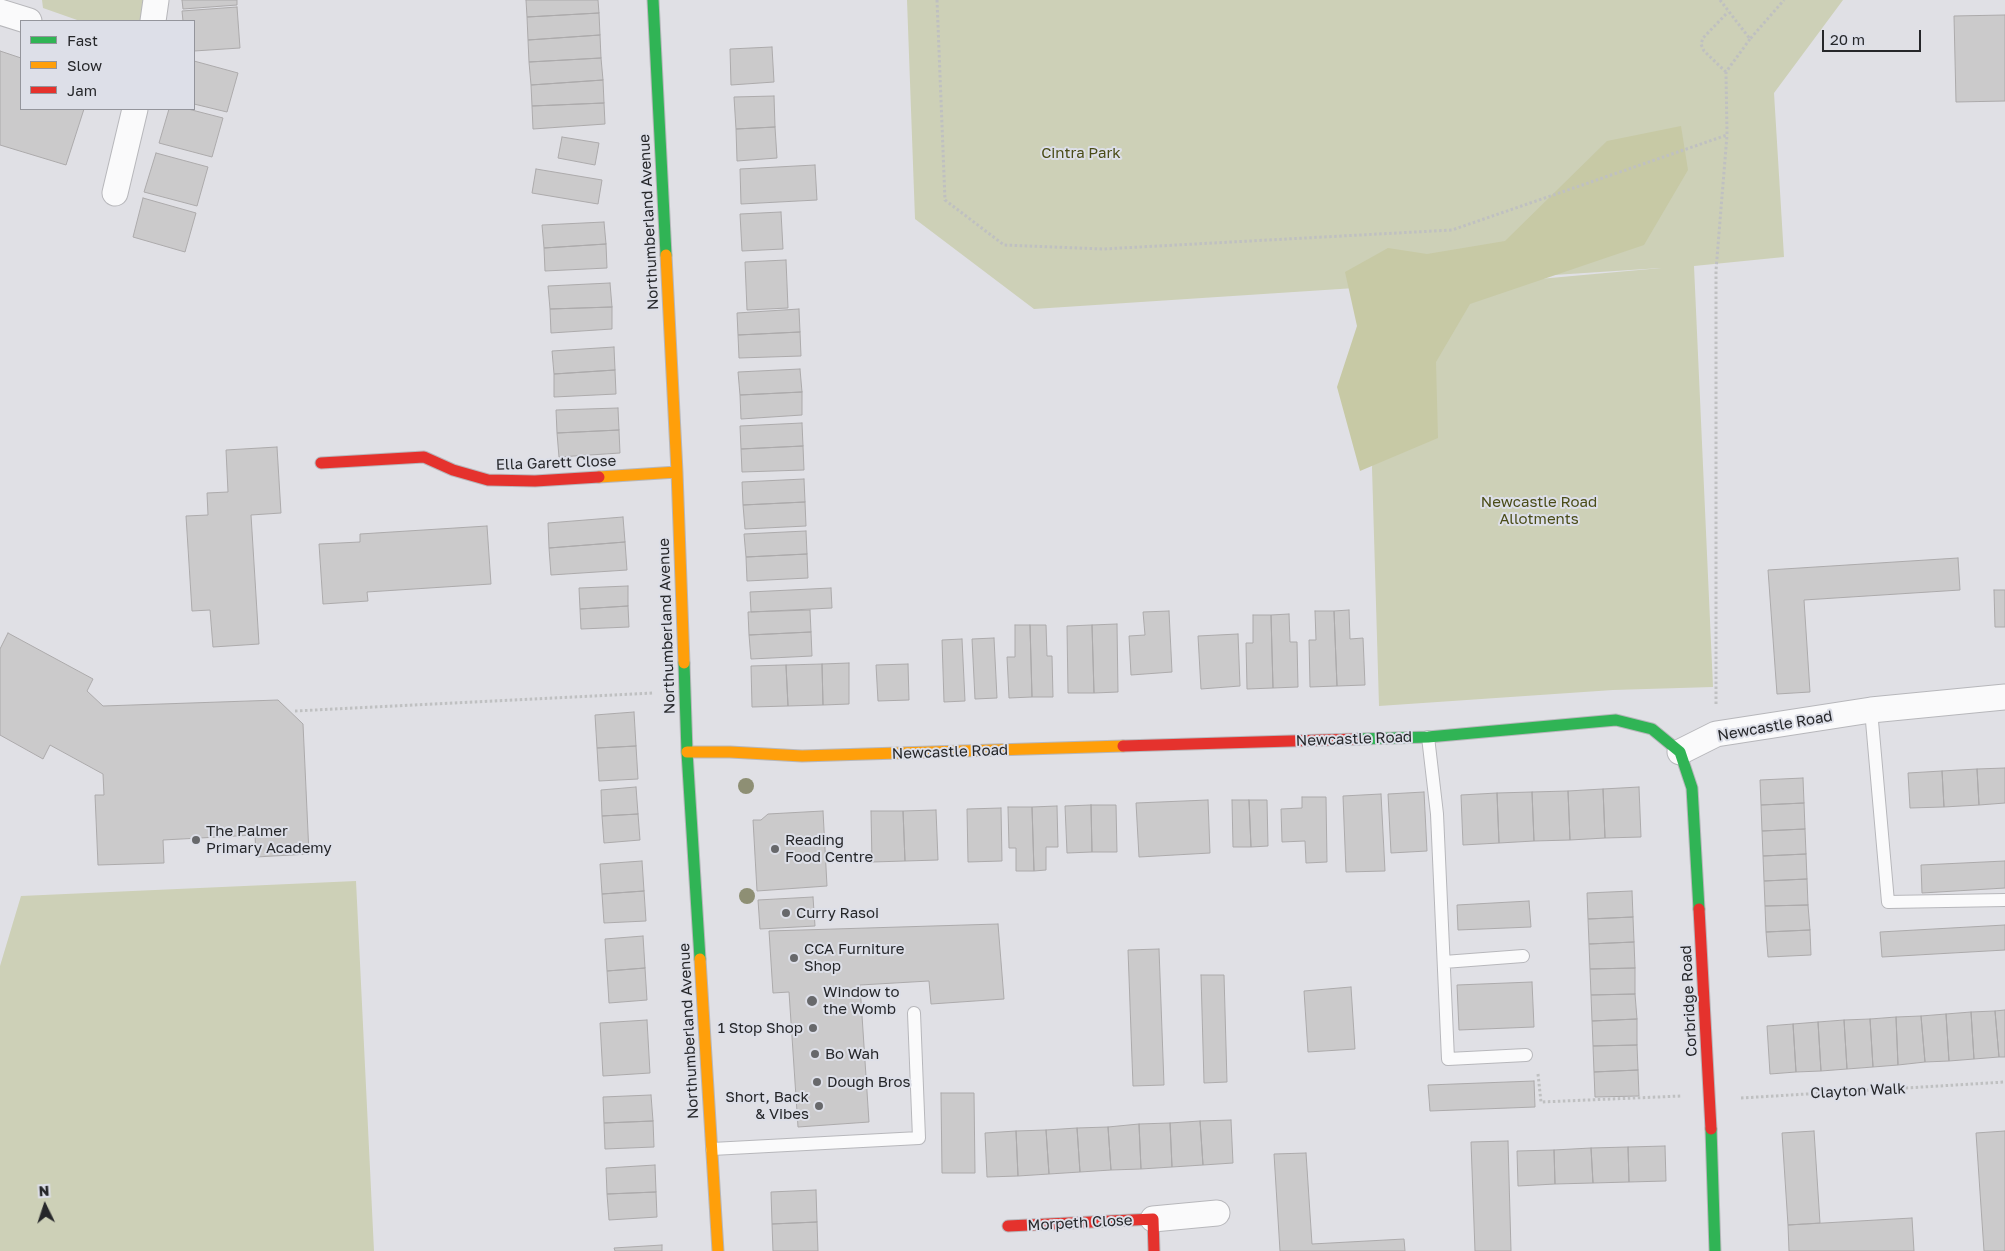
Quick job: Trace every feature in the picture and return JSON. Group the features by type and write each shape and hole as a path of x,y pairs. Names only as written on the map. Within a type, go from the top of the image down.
{"street":[{"path":"153,20 156,0"},
{"name":"Northumberland Avenue","path":"653,0 677,472 687,752 718,1251"},
{"path":"0,12 26,20"},
{"path":"115,193 136,110"},
{"name":"Ella Garett Close","path":"321,463 424,457 453,470 488,480 535,481 677,472"},
{"name":"Newcastle Road","path":"687,752 802,756 1428,737 1616,720 1652,729 1680,752 1716,734 1871,710 2005,697"},
{"name":"Corbridge Road","path":"1680,752 1692,788 1710,1097 1715,1251"},
{"name":"Morpeth Close","path":"1008,1226 1153,1219 1217,1213"},
{"name":"Morpeth Close","path":"1153,1219 1154,1251"}],"lane":[{"path":"1871,710 1888,902 2005,900"},
{"path":"1428,737 1437,814 1448,1060 1526,1054"},
{"path":"1444,962 1522,956"},
{"path":"712,1149 920,1138 914,1013"}],"path":[{"path":"937,0 945,200 1004,245 1103,249 1452,230 1726,135"},
{"path":"1720,0 1750,39"},
{"path":"1716,734 1716,270 1726,135 1726,72 1750,39 1784,0"},
{"path":"1726,72 1704,51 1701,44 1703,38 1728,12"},
{"path":"296,711 684,691"},
{"name":"Clayton Walk","path":"1526,1054 1540,1077 1541,1102 1710,1097 2005,1082"}],"green space":[{"path":"42,0 143,0 144,20 77,20 43,8"},
{"name":"Cintra Park","path":"907,0 1843,0 1774,93 1784,257 1694,266 1713,687 1613,690 1379,706 1372,468 1384,293 1661,268 1034,309 915,219"},
{"path":"1681,126 1688,170 1644,245 1470,304 1436,362 1438,438 1360,471 1337,387 1357,326 1345,272 1388,248 1427,254 1505,241 1607,141"},
{"path":"356,881 374,1251 0,1251 0,966 21,896"}],"building":[{"path":"182,0 237,0 237,5 183,9"},
{"path":"526,0 598,0 599,13 527,17"},
{"path":"237,7 240,48 195,51 195,20 183,20 182,11"},
{"path":"599,13 600,35 528,40 527,17"},
{"path":"2005,15 2005,101 1956,102 1954,16"},
{"path":"600,35 601,58 529,62 528,40"},
{"path":"772,47 774,82 731,85 730,49"},
{"path":"0,51 20,58 20,110 84,110 66,165 0,145"},
{"path":"601,58 603,80 531,85 529,62"},
{"path":"195,61 238,73 227,112 195,104"},
{"path":"603,80 604,103 532,106 531,85"},
{"path":"774,96 775,127 736,129 734,97"},
{"path":"604,103 605,124 533,129 532,106"},
{"path":"169,110 192,110 223,118 212,157 159,143"},
{"path":"775,127 777,158 737,161 736,129"},
{"path":"562,137 599,143 595,165 558,158"},
{"path":"156,153 208,167 197,206 144,192"},
{"path":"815,165 817,200 741,204 740,169"},
{"path":"536,169 602,180 598,204 532,193"},
{"path":"143,198 196,213 185,252 133,237"},
{"path":"781,212 783,249 742,251 740,214"},
{"path":"604,222 606,244 544,248 542,225"},
{"path":"606,244 607,268 545,271 544,248"},
{"path":"786,260 788,308 747,310 745,262"},
{"path":"610,283 612,307 550,309 548,286"},
{"path":"612,307 612,329 551,333 550,309"},
{"path":"799,309 800,332 738,335 737,313"},
{"path":"800,332 801,356 739,358 738,335"},
{"path":"614,347 615,370 554,374 552,351"},
{"path":"800,369 802,392 740,395 738,372"},
{"path":"615,370 616,394 554,397 554,374"},
{"path":"802,392 802,415 741,419 740,395"},
{"path":"618,408 619,430 557,433 556,410"},
{"path":"802,423 803,446 741,449 740,426"},
{"path":"619,430 620,453 559,457 557,433"},
{"path":"803,446 804,470 742,472 741,449"},
{"path":"277,447 281,513 251,515 259,644 213,647 210,610 192,611 186,516 208,515 207,493 228,492 226,450"},
{"path":"804,479 805,502 743,505 742,482"},
{"path":"805,502 806,526 745,529 743,505"},
{"path":"623,517 625,542 549,548 548,523"},
{"path":"487,526 491,584 367,592 368,601 323,604 319,544 360,542 360,534"},
{"path":"806,531 807,554 746,557 744,534"},
{"path":"625,542 627,570 551,575 549,548"},
{"path":"807,554 808,578 747,581 746,557"},
{"path":"1958,558 1960,590 1804,600 1810,692 1777,694 1768,570"},
{"path":"628,586 628,606 580,609 579,588"},
{"path":"831,588 832,608 751,612 750,592"},
{"path":"1994,590 2005,590 2005,627 1995,627"},
{"path":"628,606 629,627 581,629 580,609"},
{"path":"810,610 811,632 749,635 748,612"},
{"path":"1349,610 1350,639 1363,638 1365,685 1337,686 1334,611"},
{"path":"1169,611 1172,672 1131,675 1129,636 1145,635 1143,612"},
{"path":"1315,611 1334,611 1337,686 1310,687 1309,640 1316,640"},
{"path":"1289,614 1290,642 1297,642 1298,687 1273,688 1271,615"},
{"path":"1253,615 1271,615 1273,688 1247,689 1246,643 1253,643"},
{"path":"1117,624 1118,692 1094,693 1092,625"},
{"path":"1015,625 1030,625 1032,697 1009,698 1007,657 1015,657"},
{"path":"1030,625 1046,625 1047,656 1052,656 1053,697 1032,697"},
{"path":"1092,625 1094,693 1068,693 1067,626"},
{"path":"811,632 812,656 751,659 749,635"},
{"path":"8,633 93,679 87,691 103,706 278,700 303,724 309,854 256,857 255,835 163,840 164,863 98,865 95,795 104,795 103,774 50,745 43,759 0,735 0,649"},
{"path":"1238,634 1240,686 1201,689 1198,636"},
{"path":"994,638 997,698 975,699 972,639"},
{"path":"962,639 965,701 944,702 942,640"},
{"path":"849,663 849,704 823,705 822,664"},
{"path":"822,664 823,705 788,706 786,665"},
{"path":"908,664 909,700 878,701 876,665"},
{"path":"786,665 788,706 752,707 751,666"},
{"path":"634,712 636,746 597,748 595,715"},
{"path":"636,746 638,779 599,781 597,748"},
{"path":"2005,768 2005,803 1979,805 1977,769"},
{"path":"1977,769 1979,805 1944,807 1942,771"},
{"path":"1942,771 1944,807 1910,808 1908,773"},
{"path":"1803,778 1804,803 1761,805 1760,780"},
{"path":"636,787 638,814 602,816 601,790"},
{"path":"1639,787 1641,837 1605,838 1603,789"},
{"path":"1603,789 1605,838 1570,840 1568,791"},
{"path":"1568,791 1570,840 1534,841 1532,792"},
{"path":"1424,792 1427,851 1391,853 1388,794"},
{"path":"1532,792 1534,841 1499,843 1497,793"},
{"path":"1497,793 1499,843 1463,845 1461,795"},
{"path":"1381,794 1385,871 1346,872 1343,796"},
{"path":"1302,797 1326,797 1327,862 1306,863 1305,841 1282,842 1281,809 1302,808"},
{"path":"1208,800 1210,853 1139,857 1136,803"},
{"path":"1232,800 1249,800 1251,847 1233,847"},
{"path":"1249,800 1267,800 1268,846 1251,847"},
{"path":"1804,803 1805,829 1762,831 1761,805"},
{"path":"1091,805 1092,852 1067,853 1065,806"},
{"path":"1091,805 1116,805 1117,852 1092,852"},
{"path":"1057,806 1058,847 1046,847 1046,870 1034,871 1032,807"},
{"path":"1008,807 1032,807 1034,871 1016,871 1016,848 1009,848"},
{"path":"1001,808 1002,861 968,862 967,809"},
{"path":"936,810 938,860 905,861 903,811"},
{"path":"823,811 827,886 757,891 753,820 761,820 768,814"},
{"path":"871,811 903,811 905,861 872,862"},
{"path":"638,814 640,840 604,843 602,816"},
{"path":"1805,829 1806,854 1763,856 1762,831"},
{"path":"1806,854 1807,879 1764,881 1763,856"},
{"path":"642,861 644,891 602,894 600,864"},
{"path":"2005,861 2005,888 1922,893 1921,865"},
{"path":"1807,879 1808,905 1765,906 1764,881"},
{"path":"644,891 646,921 604,923 602,894"},
{"path":"1632,891 1633,917 1588,919 1587,893"},
{"name":"Curry Rasoi","path":"813,897 815,926 760,929 758,900"},
{"path":"1529,901 1531,927 1458,930 1457,905"},
{"path":"1808,905 1810,930 1766,932 1765,906"},
{"path":"1633,917 1634,942 1589,944 1588,919"},
{"path":"998,924 1004,999 931,1004 929,981 860,985 869,1122 798,1127 789,992 773,993 769,931"},
{"path":"2005,925 2005,950 1882,957 1880,932"},
{"path":"1810,930 1811,955 1768,957 1766,932"},
{"path":"643,936 645,968 607,971 605,939"},
{"path":"1634,942 1635,968 1590,969 1589,944"},
{"path":"1159,949 1164,1085 1133,1086 1128,950"},
{"path":"645,968 647,1000 609,1003 607,971"},
{"path":"1635,968 1635,994 1591,995 1590,969"},
{"path":"1201,975 1224,975 1227,1082 1204,1083"},
{"path":"1532,982 1534,1027 1459,1030 1457,985"},
{"path":"1351,987 1355,1049 1308,1052 1304,991"},
{"path":"1635,994 1637,1019 1592,1021 1591,995"},
{"path":"2005,1010 2005,1057 1999,1057 1995,1011"},
{"path":"1995,1011 1999,1057 1974,1059 1971,1012"},
{"path":"1971,1012 1974,1059 1949,1061 1946,1014"},
{"path":"1946,1014 1949,1061 1925,1062 1921,1016"},
{"path":"1921,1016 1925,1062 1898,1065 1896,1017"},
{"path":"1896,1017 1898,1065 1873,1067 1870,1019"},
{"path":"1637,1019 1637,1045 1593,1046 1592,1021"},
{"path":"1870,1019 1873,1067 1847,1069 1844,1020"},
{"path":"647,1020 650,1073 603,1076 600,1023"},
{"path":"1844,1020 1847,1069 1821,1071 1818,1022"},
{"path":"1818,1022 1821,1071 1796,1072 1793,1024"},
{"path":"1793,1024 1796,1072 1770,1074 1767,1026"},
{"path":"1637,1045 1638,1070 1594,1072 1593,1046"},
{"path":"1638,1070 1639,1096 1595,1097 1594,1072"},
{"path":"1534,1081 1535,1107 1430,1111 1428,1085"},
{"path":"941,1093 974,1093 975,1173 942,1173"},
{"path":"651,1095 653,1121 604,1123 603,1097"},
{"path":"1231,1120 1233,1163 1203,1165 1200,1121"},
{"path":"653,1121 654,1147 605,1149 604,1123"},
{"path":"1200,1121 1203,1165 1172,1167 1170,1123"},
{"path":"1170,1123 1172,1167 1141,1169 1139,1124"},
{"path":"1139,1124 1141,1169 1111,1170 1108,1127"},
{"path":"1108,1127 1111,1170 1080,1172 1077,1128"},
{"path":"1077,1128 1080,1172 1049,1174 1046,1130"},
{"path":"1046,1130 1049,1174 1018,1176 1016,1131"},
{"path":"1016,1131 1018,1176 987,1177 985,1133"},
{"path":"1814,1131 1820,1223 1788,1225 1782,1133"},
{"path":"2005,1131 2005,1251 1984,1251 1976,1133"},
{"path":"1508,1141 1511,1251 1475,1251 1471,1142"},
{"path":"1665,1146 1666,1181 1629,1182 1628,1147"},
{"path":"1628,1147 1629,1182 1593,1183 1591,1148"},
{"path":"1591,1148 1593,1183 1555,1184 1554,1150"},
{"path":"1554,1150 1555,1184 1518,1186 1517,1151"},
{"path":"1306,1153 1312,1244 1404,1239 1405,1251 1280,1251 1274,1154"},
{"path":"655,1165 656,1192 607,1194 606,1168"},
{"path":"816,1190 817,1222 772,1224 771,1192"},
{"path":"656,1192 657,1217 609,1220 607,1194"},
{"path":"1912,1218 1914,1251 1789,1251 1788,1225"},
{"path":"817,1222 818,1251 773,1251 772,1224"},
{"path":"662,1245 662,1251 615,1251 614,1248"}],"traffic: fast":[{"path":"653,0 666,255"},
{"path":"684,663 687,752 700,959"},
{"path":"1358,739 1428,737 1616,720 1652,729 1680,752 1692,788 1699,909"},
{"path":"1711,1129 1715,1251"}],"traffic: slow":[{"path":"666,255 684,663"},
{"path":"599,477 677,472"},
{"path":"687,752 802,756 1123,746"},
{"path":"700,959 718,1251"}],"traffic: jam":[{"path":"321,463 424,457 453,470 488,480 535,481 599,477"},
{"path":"1123,746 1358,739"},
{"path":"1699,909 1711,1129"},
{"path":"1008,1226 1153,1219 1154,1251"}],"place":[{"name":"The Palmer Primary Academy","path":"196,840"},
{"name":"Reading Food Centre","path":"775,849"},
{"name":"Curry Rasoi","path":"786,913"},
{"name":"CCA Furniture Shop","path":"794,958"},
{"name":"Window to the Womb","path":"812,1001"},
{"name":"1 Stop Shop","path":"813,1028"},
{"name":"Bo Wah","path":"815,1054"},
{"name":"Dough Bros","path":"817,1082"},
{"name":"Short, Back & Vibes","path":"819,1106"}],"park label":[{"name":"Newcastle Road Allotments","path":"1539,510"}]}
